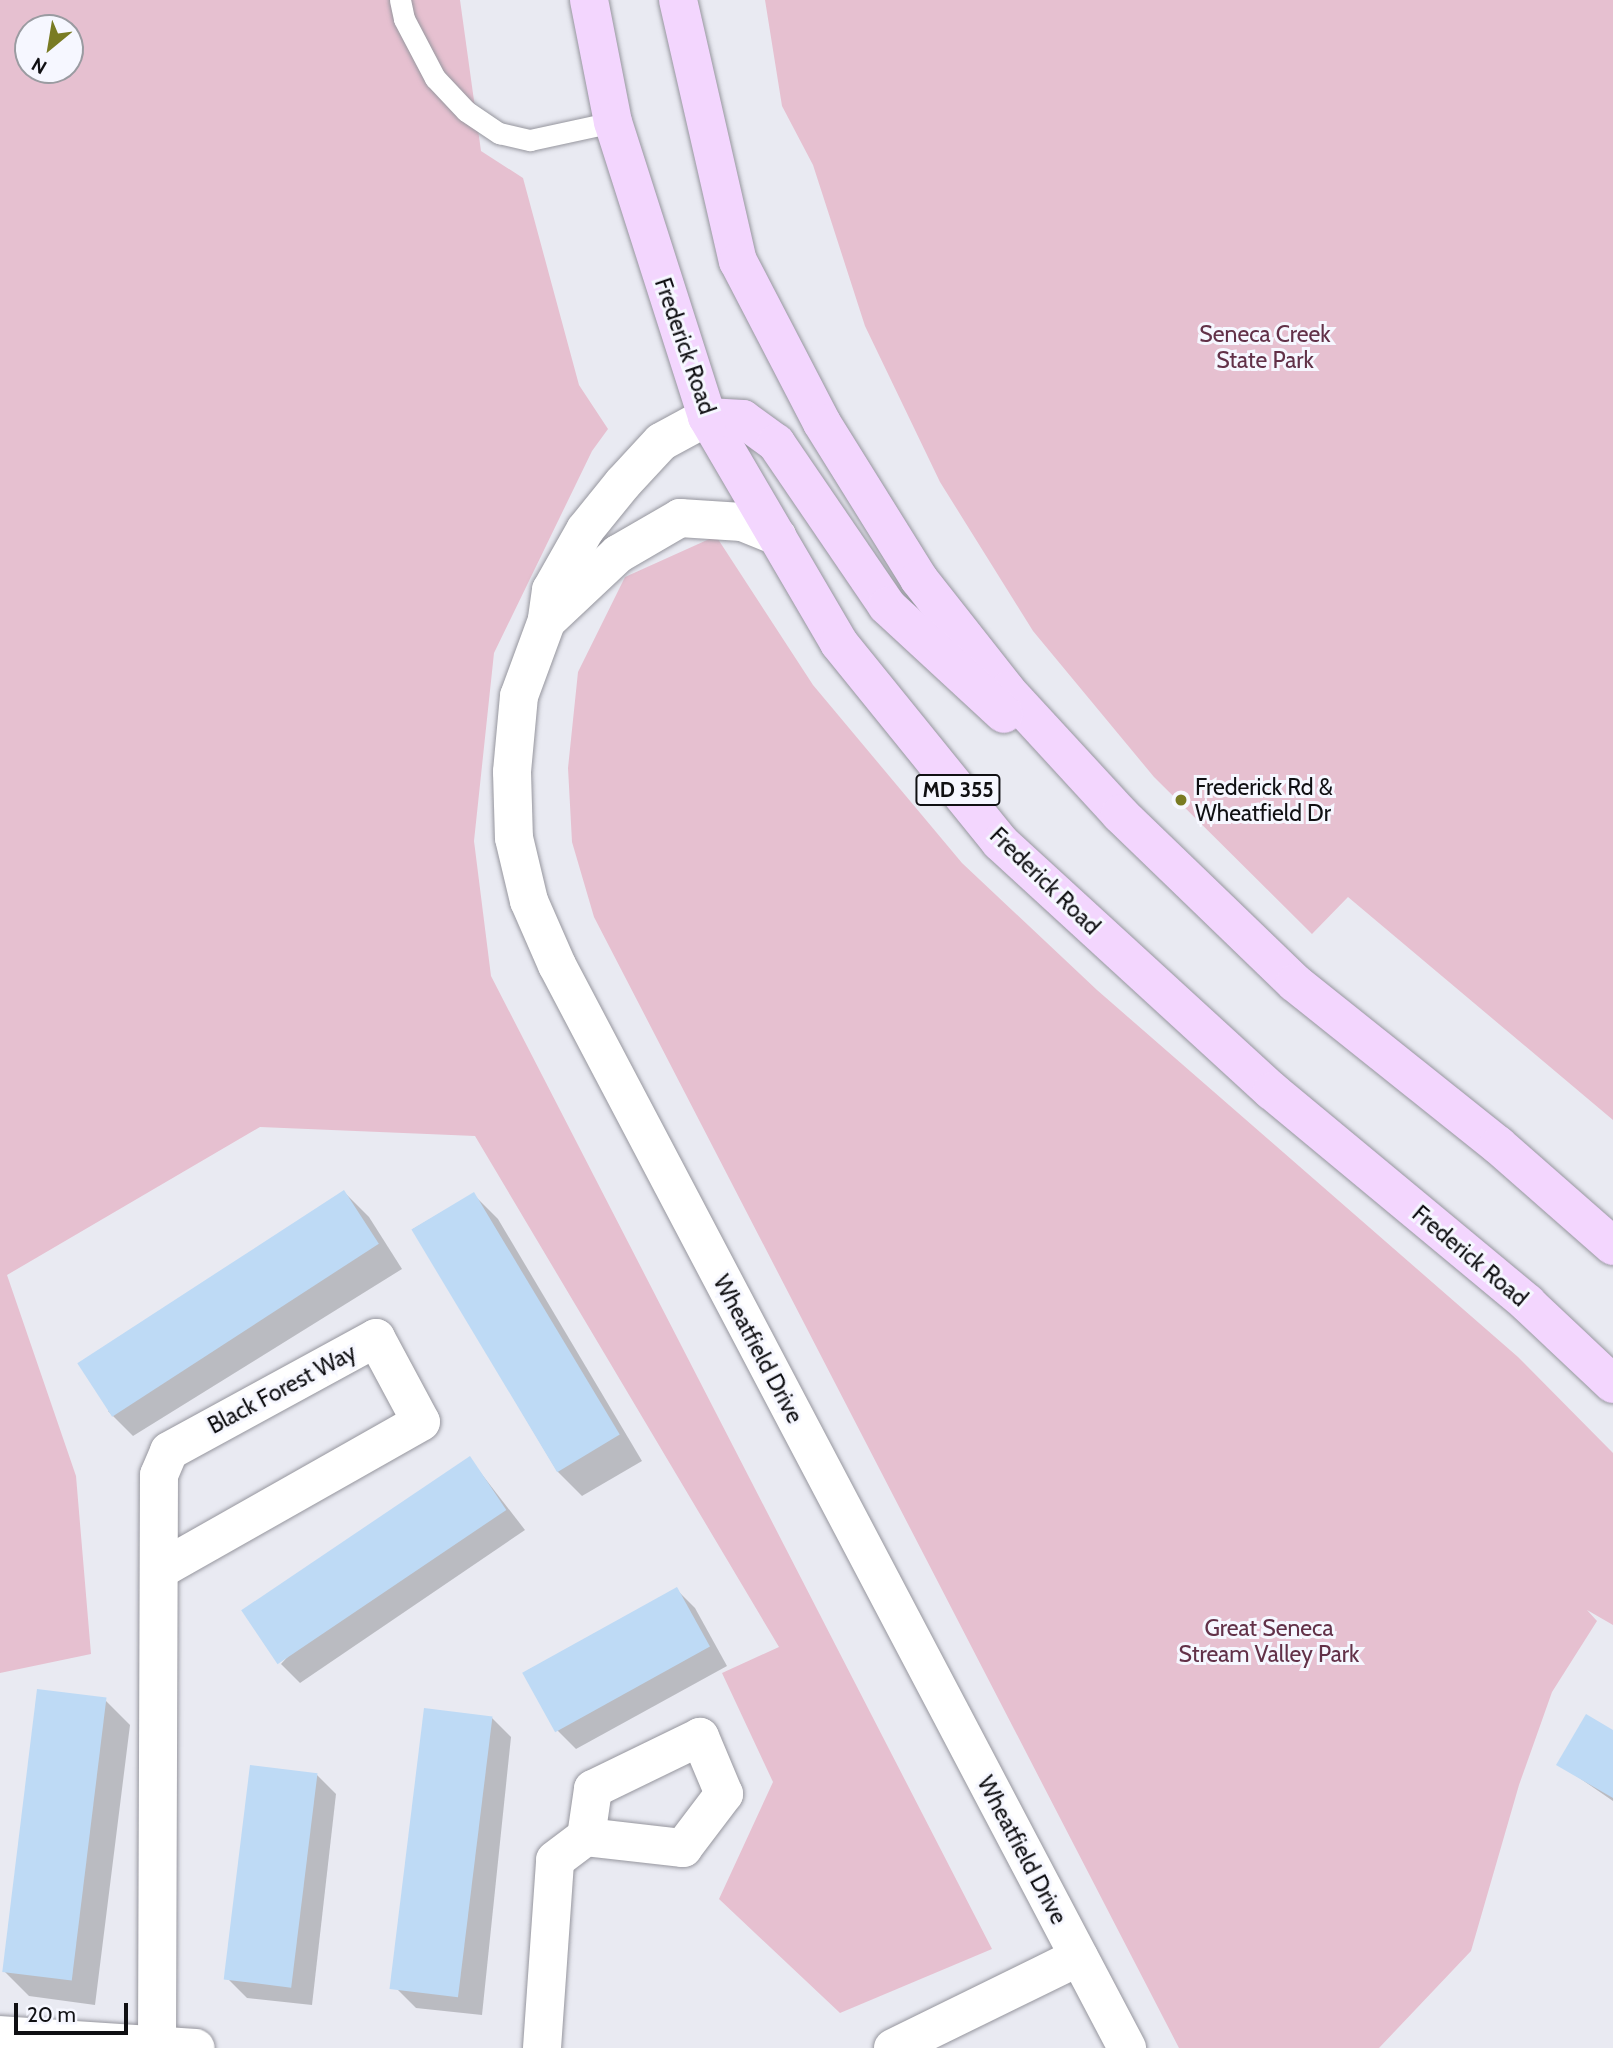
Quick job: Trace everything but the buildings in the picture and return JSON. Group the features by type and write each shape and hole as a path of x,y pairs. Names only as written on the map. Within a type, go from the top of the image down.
{"main road":[{"name":"Frederick Road","path":"589,0 613,122 707,417 839,643 999,842 1272,1091 1527,1303 1613,1384"},
{"path":"678,0 738,261 822,422 919,579 1007,691 1120,814"},
{"path":"707,417 743,419 776,443 887,606 1120,814 1296,982 1499,1145 1613,1246"}],"street":[{"name":"Wheatfield Drive","path":"707,417 661,442 585,530 551,590 547,620 519,696 512,772 514,838 529,901 583,1015 1127,2048"},
{"name":"Wheatfield Drive","path":"547,620 618,554 680,518 742,522 777,536"},
{"name":"Black Forest Way","path":"157,2045 159,1475 169,1451 376,1338 421,1422 159,1570"},
{"path":"542,2048 555,1860 586,1837"},
{"path":"911,2045 1079,1957"},
{"path":"0,2035 196,2048"}],"lane":[{"path":"400,0 404,19 435,78 466,111 499,133 530,140 613,122"}],"green space":[{"path":"0,0 460,0 481,151 523,178 579,385 608,429 592,451 494,653 474,841 491,976 992,1949 840,2013 719,1899 773,1782 722,1673 779,1647 475,1136 260,1127 7,1275 76,1476 91,1654 0,1673"},
{"name":"Seneca Creek State Park","path":"765,0 1613,0 1613,1120 1348,897 1312,934 1154,777 1033,631 940,482 865,326 813,165 782,106"},
{"name":"Great Seneca Stream Valley Park","path":"716,536 813,685 962,863 1097,990 1518,1357 1613,1453 1613,1625 1587,1610 1597,1621 1552,1692 1519,1785 1471,1951 1379,2048 1179,2048 594,917 572,842 568,768 578,672 625,577"}],"place":[{"name":"Frederick Rd & Wheatfield Dr","path":"1181,800"}]}
